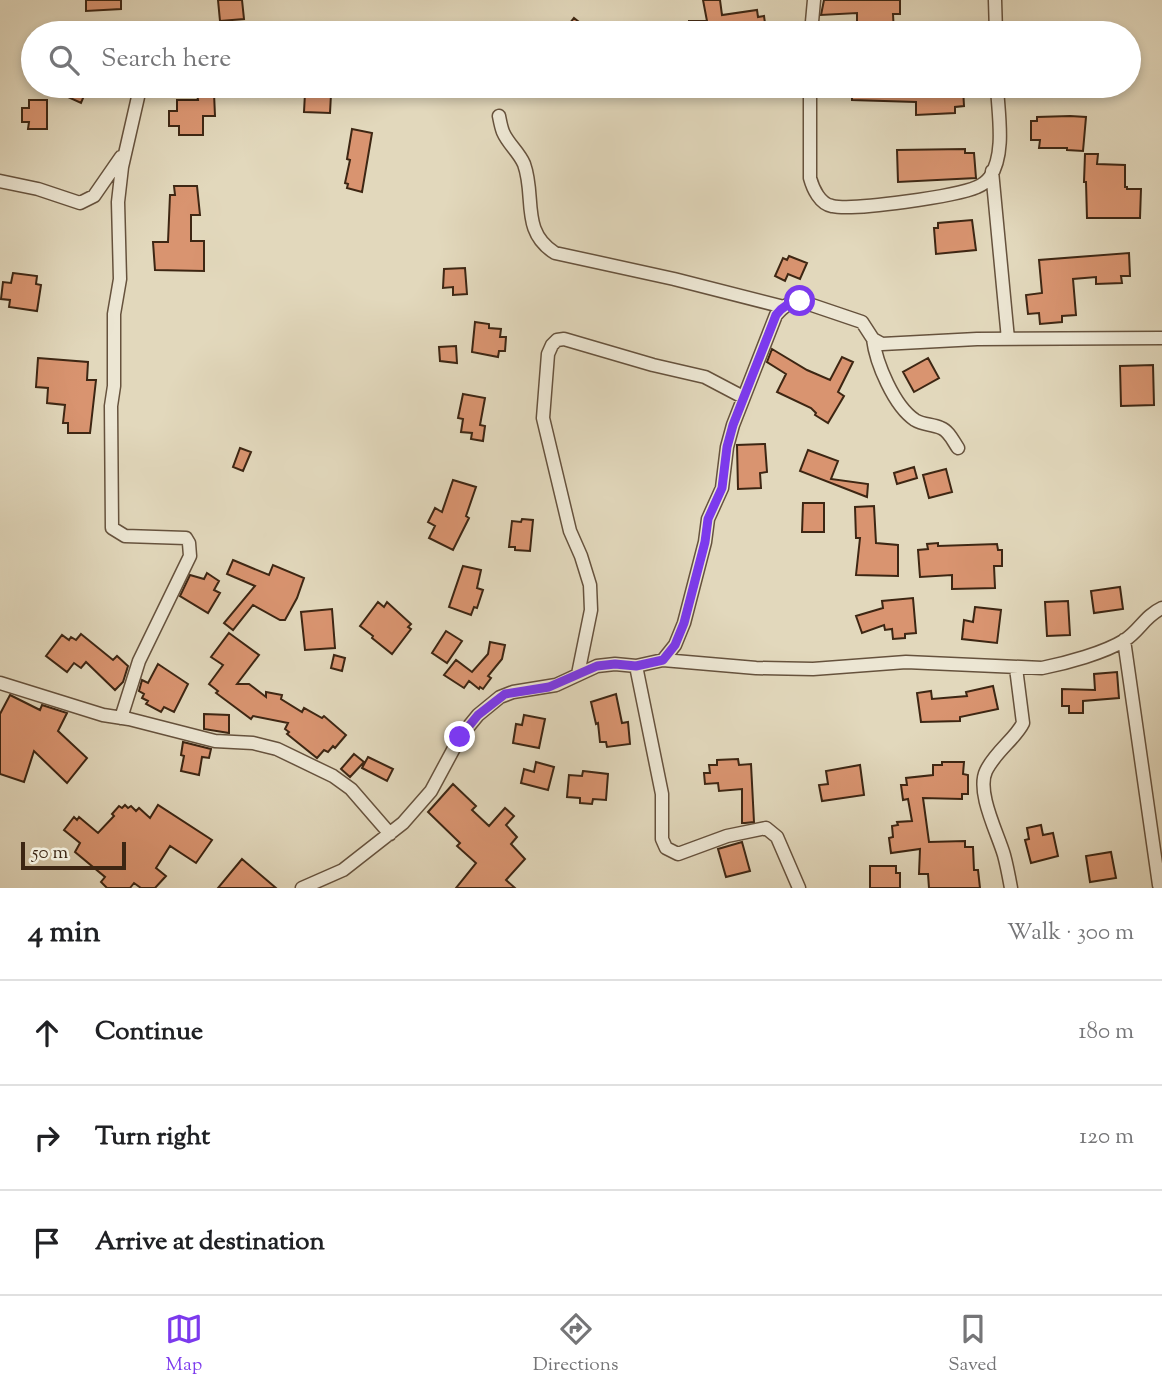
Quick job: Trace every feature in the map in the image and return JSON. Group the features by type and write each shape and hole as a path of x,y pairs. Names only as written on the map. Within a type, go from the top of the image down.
{"street":[{"path":"812,21 814,0"},
{"path":"995,0 996,21"},
{"path":"121,718 139,661 191,549 186,538 125,536 112,528 111,405 114,386 114,314 120,279 118,202 125,151 138,98"},
{"path":"810,98 810,178 820,199 830,206 859,207 926,198 975,188 985,182 999,150 997,98"},
{"path":"499,116 503,133 520,154 525,168 533,225 537,238 546,248 555,253 784,307"},
{"path":"0,181 38,189 80,203 94,196 125,151"},
{"path":"992,171 1008,339"},
{"path":"663,660 675,645 684,623 705,542 708,519 722,488 727,447 743,397 776,315 784,307 800,301 816,305 862,323 873,339 882,344 1008,339 1162,338"},
{"path":"578,674 591,610 590,585 581,556 569,531 543,418 548,354 552,345 557,340 564,339 705,377 743,397"},
{"path":"873,339 875,355 905,411 925,425 941,428 958,448"},
{"path":"302,888 338,873 390,834 419,808 432,791 460,737 490,704 505,694 549,687 597,666 636,666 663,660 756,668 813,669 906,662 1042,668 1058,665 1125,640 1149,615 1162,608"},
{"path":"1125,640 1159,885"},
{"path":"636,666 662,794 662,839 666,848 678,854 727,836 766,828 777,837 799,888"},
{"path":"1011,888 983,781 994,757 1023,723 1016,668"},
{"path":"0,683 103,715 215,741 253,743 290,754 333,776 351,789 390,834"}],"building":[{"path":"86,0 121,0 121,9 86,11"},
{"path":"218,0 242,0 244,19 220,21"},
{"path":"703,0 720,0 722,15 757,10 758,17 764,16 765,21 707,21"},
{"path":"824,0 900,0 900,14 893,14 893,21 857,21 857,13 821,15"},
{"path":"70,98 83,98 81,103"},
{"path":"214,98 215,116 203,116 203,135 179,135 179,126 169,126 169,111 177,111 177,100"},
{"path":"305,98 331,98 330,113 304,112"},
{"path":"964,98 964,106 955,107 955,113 916,115 916,102 852,100"},
{"path":"29,100 47,100 47,129 28,129 29,122 22,122 22,108 29,108"},
{"path":"1037,117 1086,117 1083,151 1039,148 1040,140 1031,140 1031,121 1037,121"},
{"path":"352,129 372,133 362,192 347,188 348,184 345,183"},
{"path":"965,149 965,153 974,153 976,178 898,182 897,150"},
{"path":"1085,154 1098,154 1097,164 1125,165 1125,187 1141,189 1140,218 1087,218"},
{"path":"174,186 197,186 200,215 191,215 191,241 204,241 204,271 155,270 153,242 168,242 170,195 175,195"},
{"path":"972,220 976,250 936,254 934,228 938,228 938,223"},
{"path":"1129,253 1130,276 1121,276 1122,283 1096,284 1096,277 1073,279 1076,315 1062,316 1062,322 1040,324 1039,313 1028,314 1026,295 1042,293 1039,260"},
{"path":"789,256 807,263 800,279 788,274 785,281 775,276 783,258 787,260"},
{"path":"465,268 467,294 453,295 453,287 443,288 444,269"},
{"path":"13,273 37,276 36,284 41,285 37,311 9,307 10,300 1,299 3,282 11,283"},
{"path":"475,322 489,324 489,328 501,329 500,337 506,337 505,351 499,351 498,357 472,352"},
{"path":"456,346 457,363 440,361 439,347"},
{"path":"772,349 830,380 842,357 853,362 838,392 844,396 828,423 815,415 811,408 777,392 786,374 767,362"},
{"path":"38,358 88,362 87,380 96,380 90,433 68,433 68,423 63,423 65,405 47,403 48,388 36,387"},
{"path":"928,358 939,378 914,392 903,372"},
{"path":"1153,365 1154,405 1121,406 1120,366"},
{"path":"463,394 485,398 480,425 485,426 483,441 471,439 472,433 461,432 463,419 458,418"},
{"path":"765,444 767,472 760,473 761,488 738,489 737,445"},
{"path":"240,448 251,452 243,471 233,467"},
{"path":"808,450 838,461 831,479 868,484 867,497 800,471"},
{"path":"914,467 917,478 897,484 894,473"},
{"path":"946,469 952,492 929,498 923,475"},
{"path":"453,480 476,487 466,516 469,518 453,550 429,538 435,526 428,522 435,508 442,512"},
{"path":"803,503 824,503 824,532 802,532"},
{"path":"874,506 876,543 898,545 898,576 856,575 860,538 856,538 855,507"},
{"path":"522,519 533,520 530,551 509,547 512,521 521,522"},
{"path":"938,543 938,546 997,544 998,550 1002,550 1002,566 994,566 995,588 952,589 952,575 920,577 918,550 928,549 927,544"},
{"path":"233,560 269,575 273,565 304,578 285,620 280,620 253,605 233,630 224,623 255,586 227,574"},
{"path":"463,566 481,570 477,588 483,590 477,608 474,607 471,615 449,607"},
{"path":"207,573 219,581 214,590 220,593 208,613 180,596 190,575 204,579"},
{"path":"1120,587 1123,609 1094,613 1091,591"},
{"path":"913,598 916,633 893,639 892,629 885,630 884,625 862,633 856,616 883,608 882,601"},
{"path":"1068,601 1070,635 1047,636 1045,602"},
{"path":"378,602 384,607 387,602 411,624 408,627 411,629 392,654 360,626"},
{"path":"975,607 1001,610 997,643 962,639 964,620 973,622"},
{"path":"332,609 335,648 305,650 301,612"},
{"path":"446,631 462,641 447,663 432,653"},
{"path":"229,633 259,655 237,684 249,684 266,697 266,692 282,695 281,699 302,712 304,708 322,718 324,716 346,735 335,748 333,746 328,752 324,750 317,758 287,734 289,732 285,729 288,723 253,716 251,719 216,693 218,691 209,684 223,665 211,657"},
{"path":"81,634 113,660 117,656 128,666 123,682 115,690 86,662 81,668 74,663 67,672 46,656 62,635 69,640 71,637 76,640"},
{"path":"490,642 505,645 502,659 488,676 491,678 483,689 469,681 464,688 444,675 456,660 472,672 488,654"},
{"path":"334,655 345,658 342,671 331,668"},
{"path":"158,664 188,684 174,712 164,707 161,712 146,704 148,701 142,698 144,694 139,691 142,680 148,683"},
{"path":"1117,672 1119,698 1083,701 1083,713 1069,713 1069,706 1062,706 1062,689 1095,690 1094,674"},
{"path":"993,686 998,709 960,717 960,721 921,722 917,693 931,691 932,699 967,696 966,692"},
{"path":"616,694 622,723 628,722 630,744 607,747 606,742 600,742 598,723 596,724 591,702"},
{"path":"10,695 40,710 42,705 67,713 58,731 87,758 67,783 34,751 24,782 0,774 0,714"},
{"path":"204,714 229,715 229,733 204,729"},
{"path":"524,715 545,719 539,748 513,743 516,724 522,725"},
{"path":"183,742 211,749 209,758 202,757 199,775 181,771"},
{"path":"354,754 364,762 350,777 341,769"},
{"path":"368,757 393,769 387,781 362,768"},
{"path":"738,759 739,765 751,764 754,822 742,823 742,789 719,791 718,783 705,784 704,773 710,773 709,765 717,765 717,760"},
{"path":"536,762 554,767 548,790 521,783 524,769 534,772"},
{"path":"942,762 964,762 963,774 968,775 968,794 962,794 962,799 923,798 929,842 965,841 965,847 973,847 974,870 978,870 980,888 929,888 928,874 919,874 920,849 891,853 889,838 893,837 892,826 898,825 897,822 912,821 908,799 903,800 901,785 907,785 906,778 933,775 933,765 942,765"},
{"path":"860,765 864,795 822,801 819,785 828,784 826,771"},
{"path":"583,771 608,774 606,800 593,799 592,804 580,803 580,798 567,797 569,775 582,776"},
{"path":"453,784 476,806 472,810 489,826 505,808 514,816 506,825 517,837 511,844 525,859 506,880 515,888 456,888 476,863 457,846 460,843 428,812"},
{"path":"125,805 136,811 139,808 150,818 158,805 212,840 196,863 170,846 156,868 166,876 155,888 141,888 134,883 130,888 107,888 101,882 105,877 75,852 80,843 64,830 74,817 77,820 79,817 98,833 114,816 112,814 119,806 122,808"},
{"path":"1041,825 1043,835 1053,833 1058,856 1031,863 1025,840 1029,839 1027,828"},
{"path":"742,842 750,871 726,877 718,849"},
{"path":"1111,852 1116,878 1090,882 1086,856"},
{"path":"242,859 276,888 218,888"},
{"path":"870,866 896,866 896,873 900,873 900,888 870,888"}],"route":[{"path":"460,737 478,715 500,696 556,685 597,666 636,666 663,660 675,645 684,623 705,542 708,519 722,488 727,447 743,397 776,315 792,302 800,301"}]}
